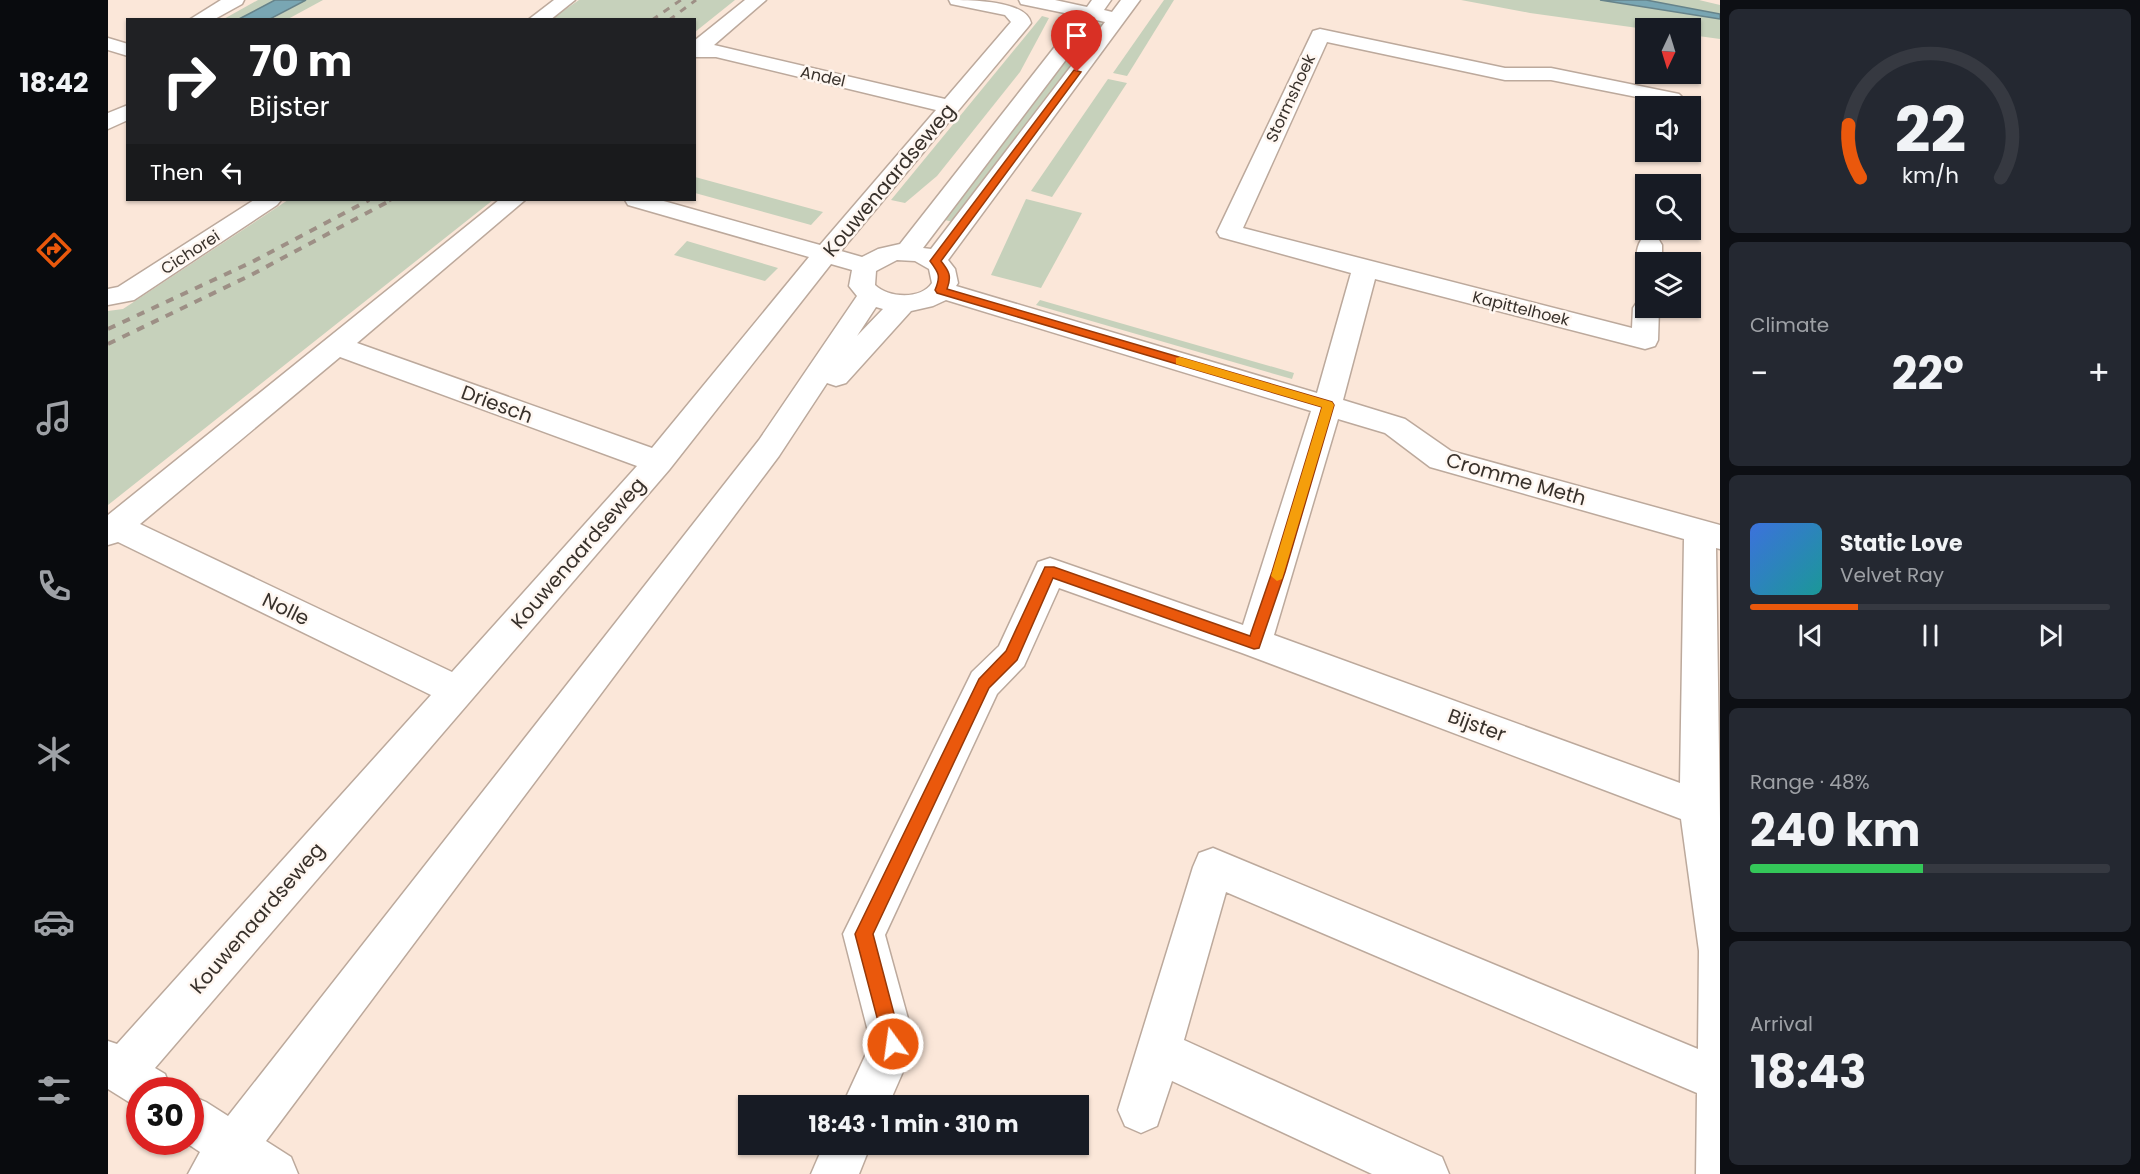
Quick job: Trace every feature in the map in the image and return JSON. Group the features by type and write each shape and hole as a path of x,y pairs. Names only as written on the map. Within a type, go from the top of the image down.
{"street":[{"path":"202,18 235,0"},
{"path":"540,18 566,0"},
{"path":"696,49 757,0"},
{"name":"Kouwenaardseweg","path":"126,1075 456,691 658,462 825,254 1021,23 1020,17 1011,11 958,0"},
{"path":"1028,0 1096,7 1117,19"},
{"path":"935,261 1131,0"},
{"path":"907,252 1096,7"},
{"name":"Stormshoek","path":"1365,269 1229,232 1320,35 1504,74 1551,74 1662,96"},
{"path":"108,44 126,49"},
{"name":"Andel","path":"696,51 716,51 951,107"},
{"path":"108,122 126,112"},
{"name":"Cichorei","path":"108,297 125,294 267,201"},
{"path":"112,530 512,201"},
{"path":"640,201 867,266"},
{"path":"907,252 917,253 935,261 944,273 945,279 941,290 926,300 902,304 890,303 871,295 862,284 861,278 867,266 879,257 907,252"},
{"path":"1254,643 1279,572 1365,269"},
{"name":"Kapittelhoek","path":"1365,269 1645,340 1646,318"},
{"name":"Cromme Meth","path":"941,290 1395,426 1441,459 1710,535"},
{"path":"222,1160 769,448 871,295"},
{"path":"769,448 902,304"},
{"name":"Driesch","path":"336,345 658,462"},
{"name":"Nolle","path":"112,530 456,691"},
{"path":"1710,535 1699,808 1720,951 1720,1174"},
{"name":"Bijster","path":"870,1095 893,1044 864,934 984,683 1012,656 1050,571 1254,643 1699,808"},
{"path":"1141,1110 1213,867 1719,1080"},
{"path":"1158,1052 1425,1174"},
{"path":"204,1136 222,1160 274,1174"},
{"path":"835,1174 843,1155"}],"green space":[{"path":"258,0 275,0 241,18 226,18"},
{"path":"306,0 323,0 290,18 274,18"},
{"path":"579,0 735,0 696,31 696,18 553,18"},
{"path":"1164,0 1174,0 1127,76 1113,73"},
{"path":"1461,0 1600,0 1720,19 1720,39 1701,36 1701,18 1635,18 1635,28 1530,13"},
{"path":"1646,0 1699,0 1720,5 1720,14"},
{"path":"1042,16 1049,18 1020,72 937,176 905,203 891,200"},
{"path":"1092,22 1103,24 953,222 941,219"},
{"path":"1108,79 1127,83 1052,197 1031,191"},
{"path":"696,178 823,212 811,225 696,193"},
{"path":"1026,199 1082,213 1041,288 991,275"},
{"path":"286,201 492,201 108,505 108,311 123,309"},
{"path":"687,241 778,268 765,281 674,255"},
{"path":"1040,300 1294,373 1292,379 1036,305"}],"water":[{"path":"275,0 306,0 272,18 241,18"},
{"path":"1600,0 1646,0 1720,14 1720,19"}],"railway":[{"path":"655,18 681,0"},
{"path":"672,18 696,0"},
{"path":"108,329 250,263 367,201"},
{"path":"108,344 251,275 389,201"}],"slow traffic":[{"path":"1180,361 1328,405 1277,576"}],"route":[{"path":"893,1044 864,934 984,683 1012,656 1050,571 1254,643 1279,572 1328,405 941,290 944,286 944,273 935,261 1077,72"}]}
